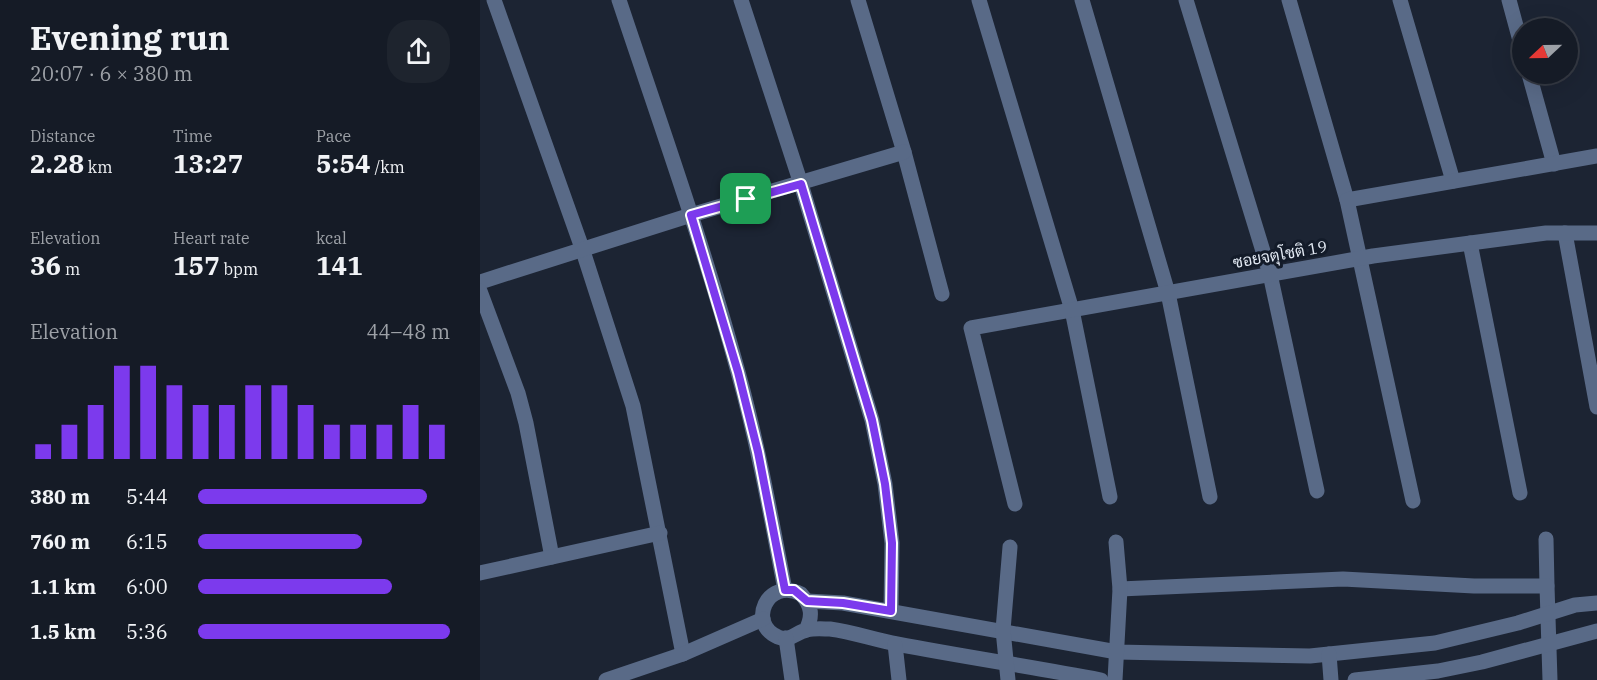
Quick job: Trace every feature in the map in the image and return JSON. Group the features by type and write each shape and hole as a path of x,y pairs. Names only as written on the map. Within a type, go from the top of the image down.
{"street":[{"path":"494,0 582,249 633,406 683,654"},
{"path":"620,0 691,215 738,372 758,452 785,590"},
{"path":"741,0 801,184 872,420 885,484 892,543 891,611"},
{"path":"858,0 904,152 942,294"},
{"path":"979,0 1072,310 1110,497"},
{"path":"1082,0 1168,293 1210,497"},
{"path":"1186,0 1270,274 1317,491"},
{"path":"1289,0 1362,258 1413,501"},
{"path":"1400,0 1453,181"},
{"path":"1509,0 1514,18"},
{"path":"1532,84 1554,164"},
{"path":"480,282 691,215 904,152"},
{"path":"1347,200 1597,156"},
{"path":"1565,232 1597,407"},
{"name":"ซอยจตุโชติ 19","path":"1014,504 971,328 1362,258 1565,232 1597,233"},
{"path":"1470,243 1520,493"},
{"path":"480,291 524,413 552,556"},
{"path":"480,573 660,533"},
{"path":"1546,539 1546,614 1550,680"},
{"path":"1115,680 1120,589 1116,542"},
{"path":"1008,680 1004,661 1003,630 1010,547"},
{"path":"1120,589 1344,579 1474,586 1547,586"},
{"path":"785,590 794,590 807,601 811,610 811,620 806,630 800,635 786,638 771,632 763,619 765,603 777,591 785,590"},
{"path":"807,601 843,603 1117,652 1310,656 1435,644 1546,614 1597,603"},
{"path":"606,680 683,654 763,619"},
{"path":"806,630 830,629 895,644 1004,661 1101,680"},
{"path":"1355,680 1438,676 1581,633 1597,631"},
{"path":"786,638 792,680"},
{"path":"895,644 899,680"},
{"path":"1329,654 1331,680"}],"route":[{"path":"801,184 872,420 885,484 892,543 891,611 843,603 807,601 794,590 785,590 758,452 738,372 691,215 746,199 801,184"}]}
